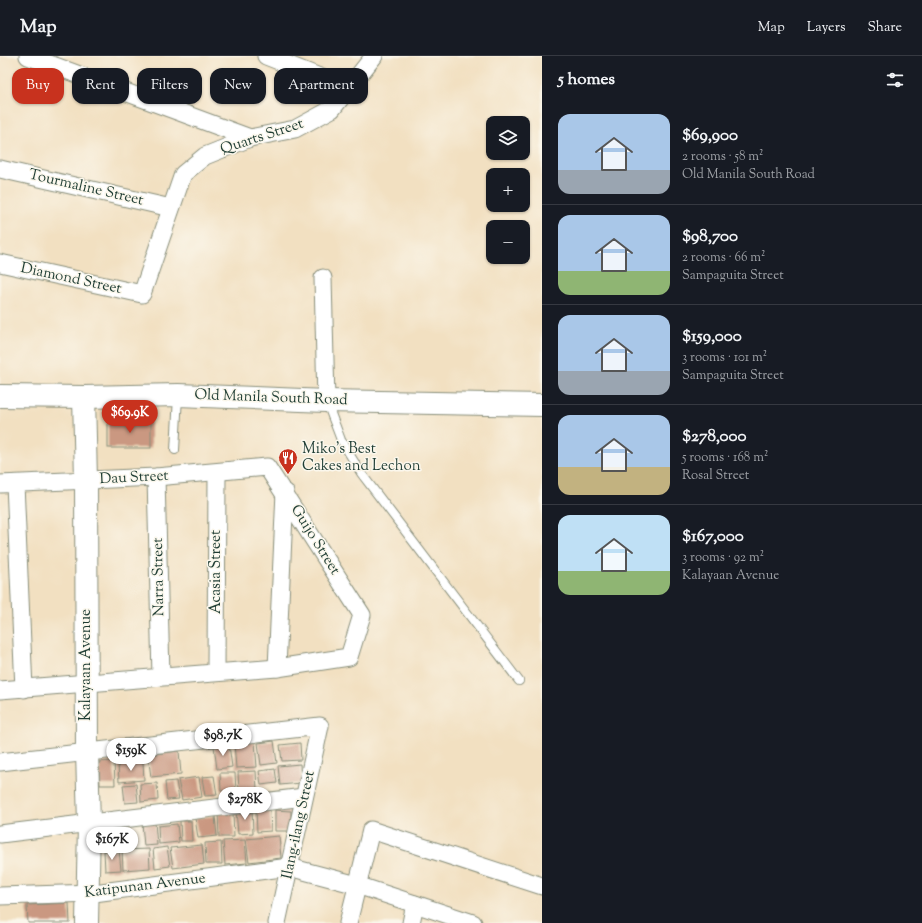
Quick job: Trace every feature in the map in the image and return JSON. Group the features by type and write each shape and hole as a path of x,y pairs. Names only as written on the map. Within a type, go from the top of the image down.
{"main road":[{"name":"Old Manila South Road","path":"0,396 84,397 178,395 326,401 542,405"},
{"name":"Kalayaan Avenue","path":"84,397 86,480 86,752 89,824 87,923"}],"street":[{"path":"28,56 250,138"},
{"path":"266,56 297,68"},
{"name":"Quarts Street","path":"365,68 374,56"},
{"name":"Quarts Street","path":"142,294 183,174 205,156 250,138 295,129 332,109 336,104"},
{"name":"Tourmaline Street","path":"0,169 171,208"},
{"name":"Diamond Street","path":"0,263 142,294"},
{"path":"323,278 326,401"},
{"name":"Dau Street","path":"7,484 156,477 217,473 267,467"},
{"name":"Guijo Street","path":"267,467 285,492 362,615 349,657 276,668"},
{"name":"Acasia Street","path":"216,672 217,473"},
{"name":"Narra Street","path":"156,477 161,676"},
{"path":"7,484 24,689"},
{"path":"0,690 86,685 161,676 276,668 285,492"},
{"name":"Ilang-ilang Street","path":"86,752 320,726 277,923"},
{"path":"0,762 86,752"},
{"path":"0,834 304,797"},
{"path":"348,923 371,830 542,886"},
{"path":"289,868 357,885 473,923"},
{"name":"Katipunan Avenue","path":"0,896 88,893 289,868"},
{"path":"411,923 415,904"}],"lane":[{"path":"175,450 178,395"},
{"path":"326,401 341,440 361,473 519,681"}],"building":[{"path":"108,421 151,421 151,448 108,448"},
{"path":"274,741 277,763 261,765 258,743"},
{"path":"255,742 257,767 236,768 234,743"},
{"path":"300,743 301,760 282,761 280,745"},
{"path":"229,745 232,767 217,769 214,746"},
{"path":"179,751 181,774 151,777 148,755"},
{"path":"114,761 115,785 100,785 99,762"},
{"path":"143,762 144,780 119,782 118,763"},
{"path":"300,764 301,783 280,785 278,766"},
{"path":"275,769 277,783 261,785 259,771"},
{"path":"256,771 257,790 239,791 238,772"},
{"path":"220,773 235,773 236,791 221,791"},
{"path":"214,776 217,795 205,796 202,777"},
{"path":"199,777 202,797 182,800 178,780"},
{"path":"176,781 179,799 167,800 165,782"},
{"path":"157,783 158,800 141,802 140,784"},
{"path":"136,784 138,802 125,803 123,785"},
{"path":"252,809 253,833 238,834 236,810"},
{"path":"270,810 271,831 257,832 256,811"},
{"path":"275,810 291,811 291,831 275,831"},
{"path":"218,813 233,813 234,837 219,837"},
{"path":"215,816 217,836 198,838 195,818"},
{"path":"180,821 191,821 192,841 181,841"},
{"path":"155,822 157,845 144,846 142,823"},
{"path":"177,824 179,842 159,844 158,826"},
{"path":"104,827 118,827 118,847 104,847"},
{"path":"279,836 281,858 249,862 246,839"},
{"path":"245,840 247,863 225,865 223,841"},
{"path":"221,842 222,864 206,864 205,843"},
{"path":"202,845 204,864 173,868 170,848"},
{"path":"167,847 170,866 155,868 153,849"},
{"path":"149,849 150,868 123,870 122,850"},
{"path":"119,850 121,870 105,871 104,851"},
{"path":"69,903 70,923 28,923 27,905"}],"place":[{"name":"Miko's Best Cakes and Lechon","path":"288,475"}]}
